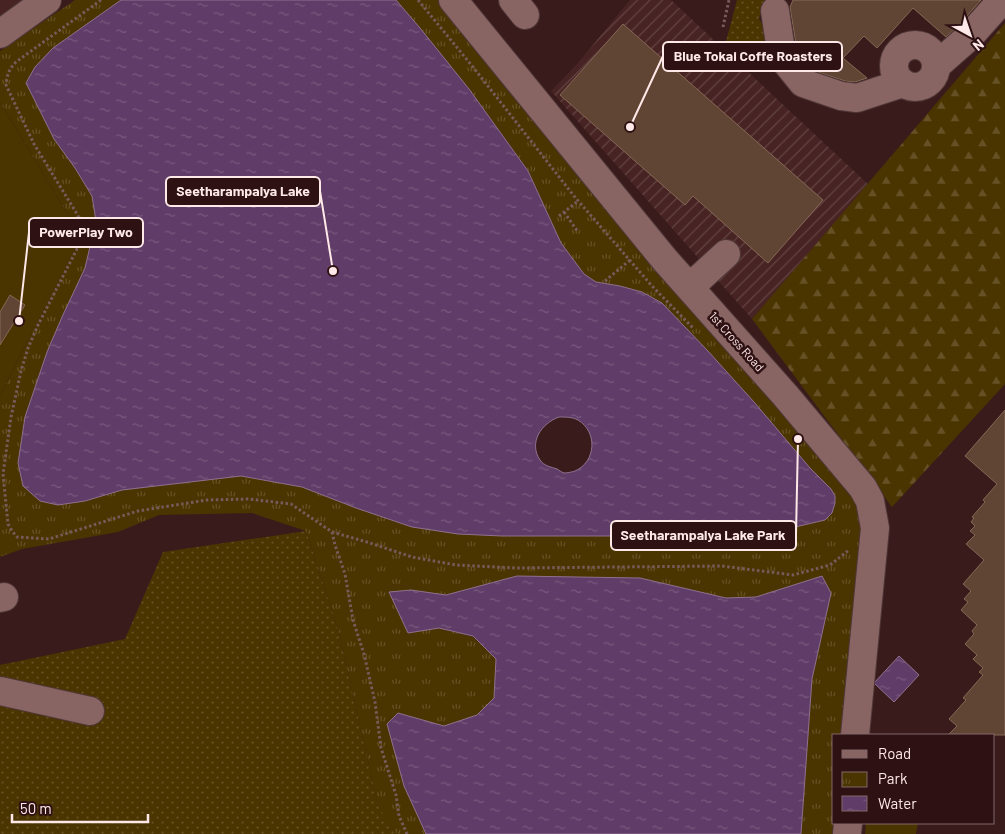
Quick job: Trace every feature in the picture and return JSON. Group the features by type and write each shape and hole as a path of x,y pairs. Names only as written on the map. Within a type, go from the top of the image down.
{"street":[{"path":"0,34 47,0"},
{"name":"1st Cross Road","path":"453,0 665,260 785,395 863,488 870,501 876,528 855,734"},
{"path":"775,12 782,56 803,83 841,96 857,98 903,83 895,72 895,59 903,49 909,46 916,45 928,49 935,60 936,66 970,36 1002,0"},
{"path":"690,287 726,254"},
{"path":"0,691 90,711"}],"path":[{"path":"101,0 16,62 9,69 7,75 6,85 34,144 84,227 80,243 28,348 11,417 3,474 8,524 18,537 49,539 138,511 207,500 250,498 291,504 332,532 412,558 456,565 515,568 722,566 792,575 830,566 856,546"},
{"path":"418,0 578,201 687,323"},
{"path":"723,27 729,0"},
{"path":"559,216 578,201"},
{"path":"564,212 578,232"},
{"path":"604,281 630,260"},
{"path":"332,532 345,574 353,620 364,654 375,702 381,748 396,795 399,816 407,834"}],"shaded area":[{"path":"0,0 24,0 0,17"},
{"path":"630,0 671,0 868,184 752,319 551,91 578,63"}],"green space":[{"path":"75,0 121,0 53,48 75,168 92,196 96,221 85,268 47,352 25,417 18,463 23,486 40,501 58,505 85,501 122,490 241,476 302,487 412,527 458,534 502,536 616,536 831,489 810,468 707,350 662,303 642,292 596,282 584,274 561,243 528,170 469,89 396,0 441,0 830,460 863,516 848,734 832,734 832,824 841,824 841,834 801,834 812,679 831,593 822,576 756,597 726,598 640,578 517,576 446,595 411,590 408,633 439,628 473,637 496,659 494,698 477,715 444,726 398,713 404,786 426,834 397,834 378,806 339,632 306,531 252,513 159,515 118,532 22,549 0,557 0,395 76,247 79,233 0,102 0,51"},
{"path":"737,0 765,0 759,19 769,34 771,49 749,72 724,49"},
{"path":"1005,23 1005,384 892,507 752,319"},
{"path":"0,102 79,233 76,247 0,395"},
{"path":"306,531 339,632 378,805 397,834 0,834 0,665 125,639 163,552"},
{"path":"866,824 918,824 916,834 865,834"}],"water":[{"path":"121,0 396,0 469,89 528,171 561,243 584,274 596,282 642,292 662,303 707,350 810,468 831,489 835,496 832,513 825,520 795,527 745,533 616,536 458,534 412,527 302,487 241,476 122,490 85,501 58,505 40,501 23,486 18,463 25,417 47,352 85,268 96,221 92,196 54,139 26,83 35,67 53,48","holes":["559,417 576,419 589,432 592,447 590,454 582,467 575,471 563,473 548,466 540,460 537,453 536,440 542,428"]},
{"path":"517,576 640,578 726,598 756,597 822,576 831,593 812,679 801,834 426,834 404,786 387,724 398,713 444,726 477,715 494,698 496,659 473,636 439,628 408,633 389,592 411,590 446,595"},
{"path":"899,656 919,675 894,702 874,683"}],"building":[{"path":"793,0 981,0 946,37 913,8 877,48 864,36 843,58 867,78 855,82 845,81 812,70 797,50 790,7"},
{"path":"623,24 823,200 768,263 693,196 685,205 560,95"},
{"path":"10,295 25,305 0,345 0,312"},
{"path":"1005,410 1005,735 949,734 957,726 949,719 966,700 963,698 983,675 979,672 983,668 973,659 977,655 965,644 974,634 972,631 977,625 961,610 968,602 964,599 971,591 963,584 984,560 966,544 975,535 970,531 975,526 971,522 974,518 972,517 997,484 965,456"}],"place":[{"name":"Blue Tokai Coffe Roasters","path":"630,127"},
{"name":"Seetharampalya Lake","path":"333,271"},
{"name":"PowerPlay Two","path":"19,321"},
{"name":"Seetharampalya Lake Park","path":"798,439"}]}
